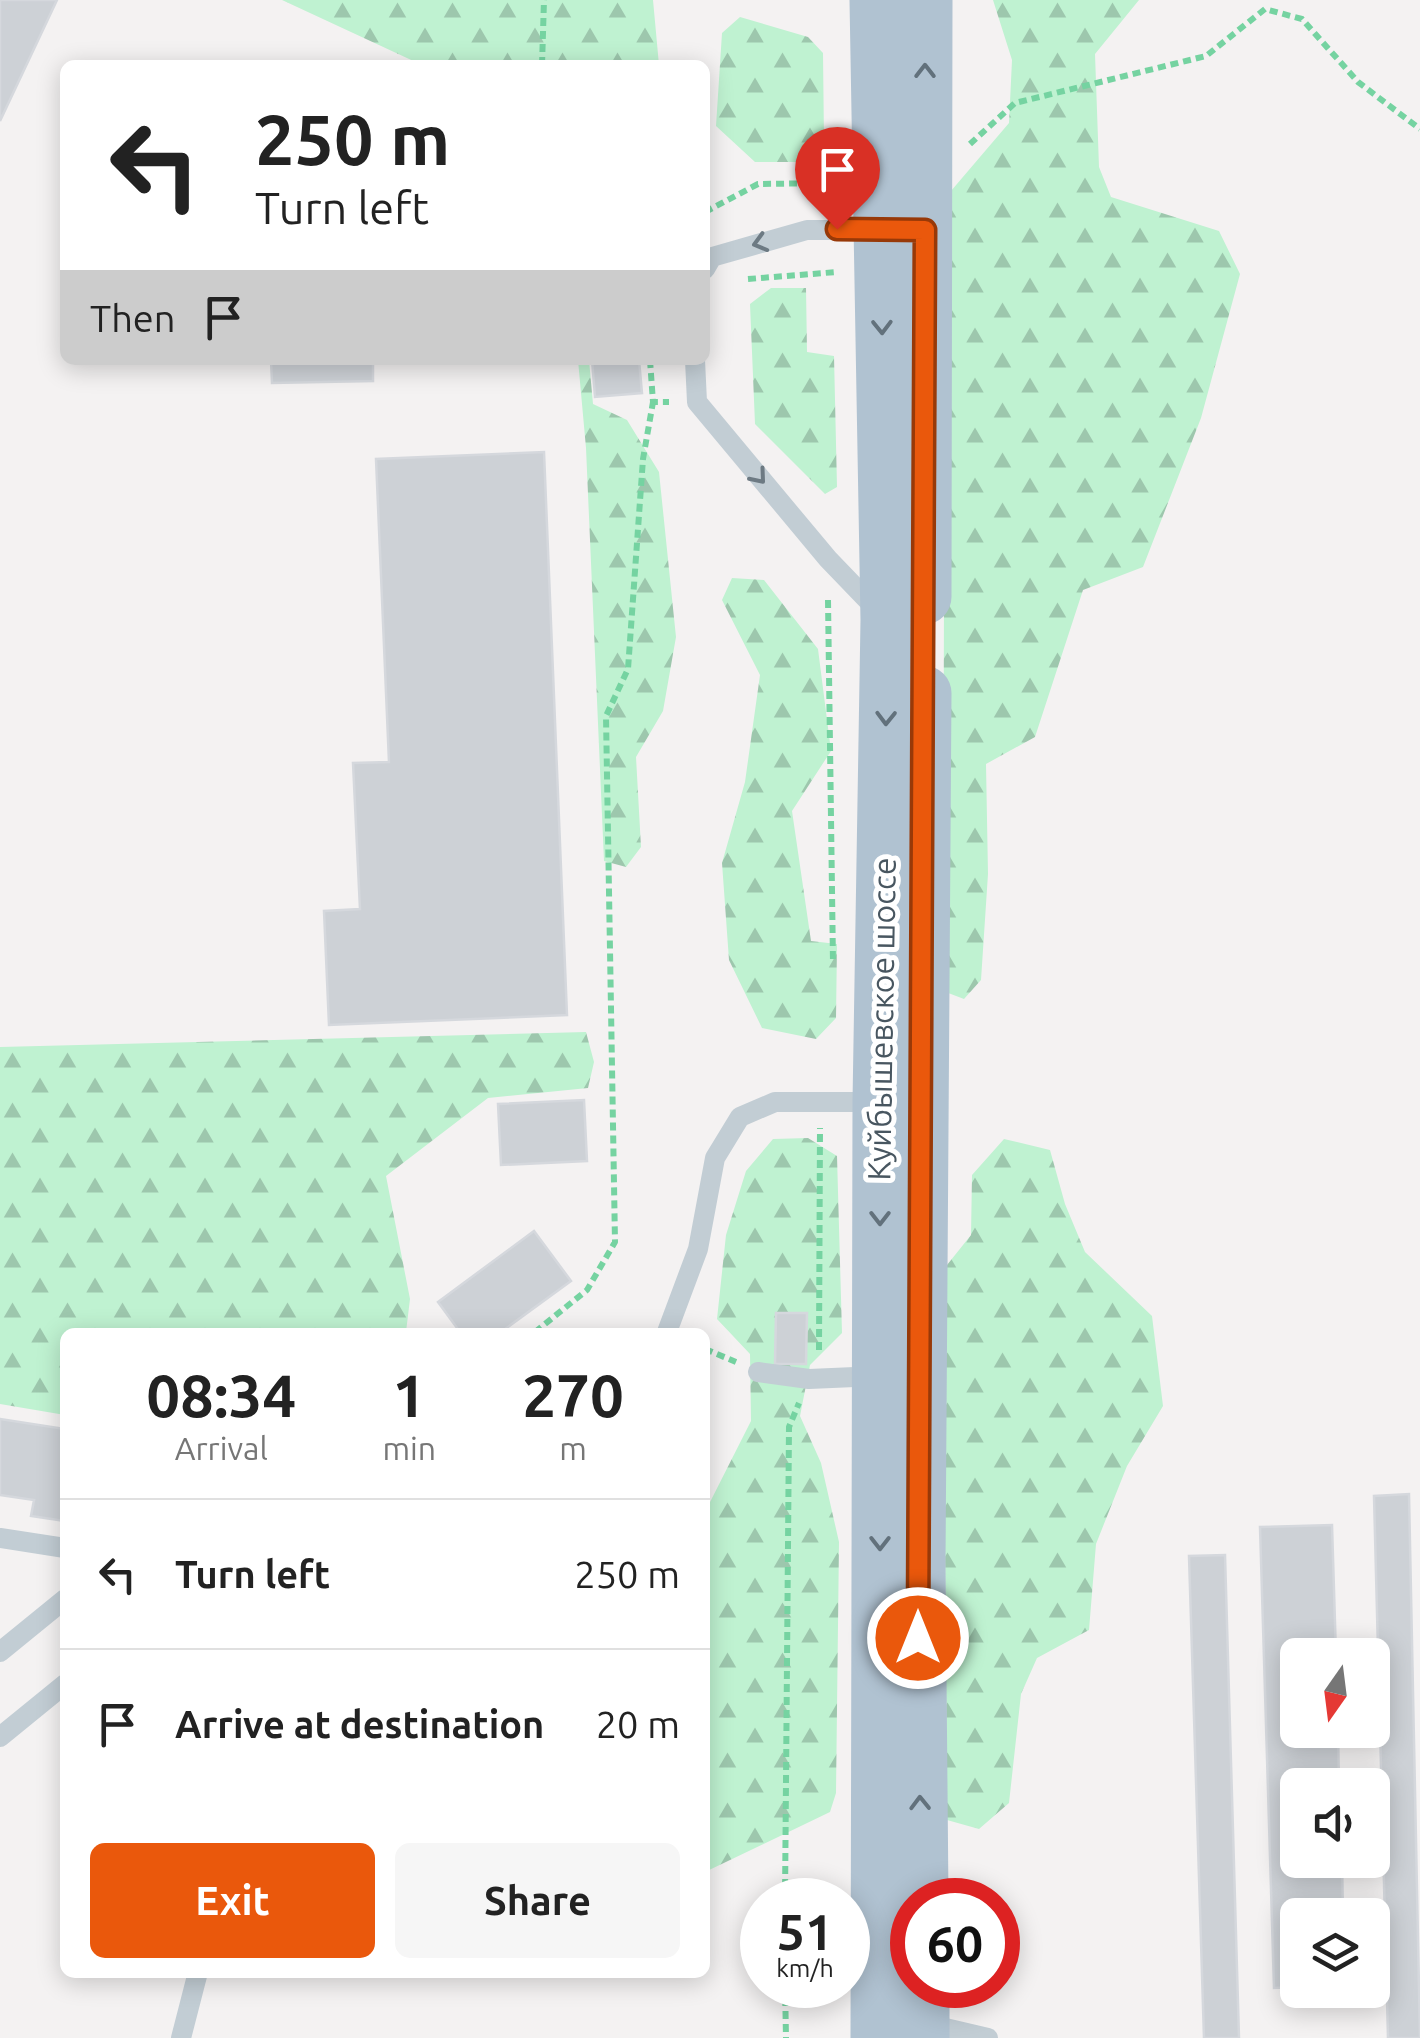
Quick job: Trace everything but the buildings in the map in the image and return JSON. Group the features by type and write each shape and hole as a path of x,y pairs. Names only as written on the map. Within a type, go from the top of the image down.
{"main road":[{"name":"Куйбышевское шоссе","path":"885,5 903,230 923,1102 918,1562 921,1878"},
{"name":"Куйбышевское шоссе","path":"903,230 888,620 880,1376 911,2021"}],"lane":[{"path":"710,260 807,230 903,230"},
{"path":"695,365 696,402 828,559 888,620"},
{"path":"668,1328 698,1249 715,1158 740,1117 775,1102 880,1102"},
{"path":"758,1372 809,1378 880,1376"},
{"path":"0,1538 60,1547"},
{"path":"0,1652 60,1603"},
{"path":"0,1737 60,1688"},
{"path":"181,2038 196,1978"},
{"path":"911,2021 988,2038"}],"path":[{"path":"542,60 544,0"},
{"path":"969,145 1015,103 1206,56 1265,9 1302,18 1358,82 1420,129"},
{"path":"710,209 758,184 838,183"},
{"path":"540,1328 587,1290 615,1242 606,716 628,668 643,458 653,402 650,365"},
{"path":"653,402 696,402"},
{"path":"828,559 833,966"},
{"path":"785,1878 789,1426 819,1362 820,1102"},
{"path":"785,2008 786,2038"}],"green space":[{"path":"282,0 653,0 659,60 411,60"},
{"path":"993,0 1139,0 1095,54 1099,167 1111,197 1219,231 1240,274 1201,418 1143,567 1083,590 1035,737 986,764 988,874 981,980 964,999 943,991 945,198 1009,123 1012,60"},
{"path":"740,17 808,37 823,53 824,141 812,162 755,162 716,126 722,33"},
{"path":"771,288 806,288 807,352 834,356 837,487 825,494 755,424 750,304"},
{"path":"578,365 589,365 593,404 627,420 659,472 676,637 663,711 636,757 641,847 626,867 604,861 586,448"},
{"path":"732,578 764,580 818,649 831,751 792,811 811,941 837,944 836,1018 816,1039 762,1028 729,960 722,863 745,782 760,675 722,600"},
{"path":"586,1032 594,1062 588,1088 488,1098 386,1176 410,1299 406,1328 60,1328 60,1414 0,1404 0,1047"},
{"path":"808,1138 837,1156 842,1333 810,1365 800,1416 821,1463 839,1542 836,1793 830,1812 710,1870 710,1502 751,1421 750,1354 717,1319 726,1235 746,1171 773,1139"},
{"path":"1004,1139 1050,1150 1065,1204 1085,1252 1152,1316 1163,1406 1127,1466 1096,1544 1089,1630 1037,1658 1021,1694 1009,1803 979,1829 947,1820 943,1270 971,1235 972,1175"}],"route":[{"path":"837,229 925,230 918,1638"}]}
